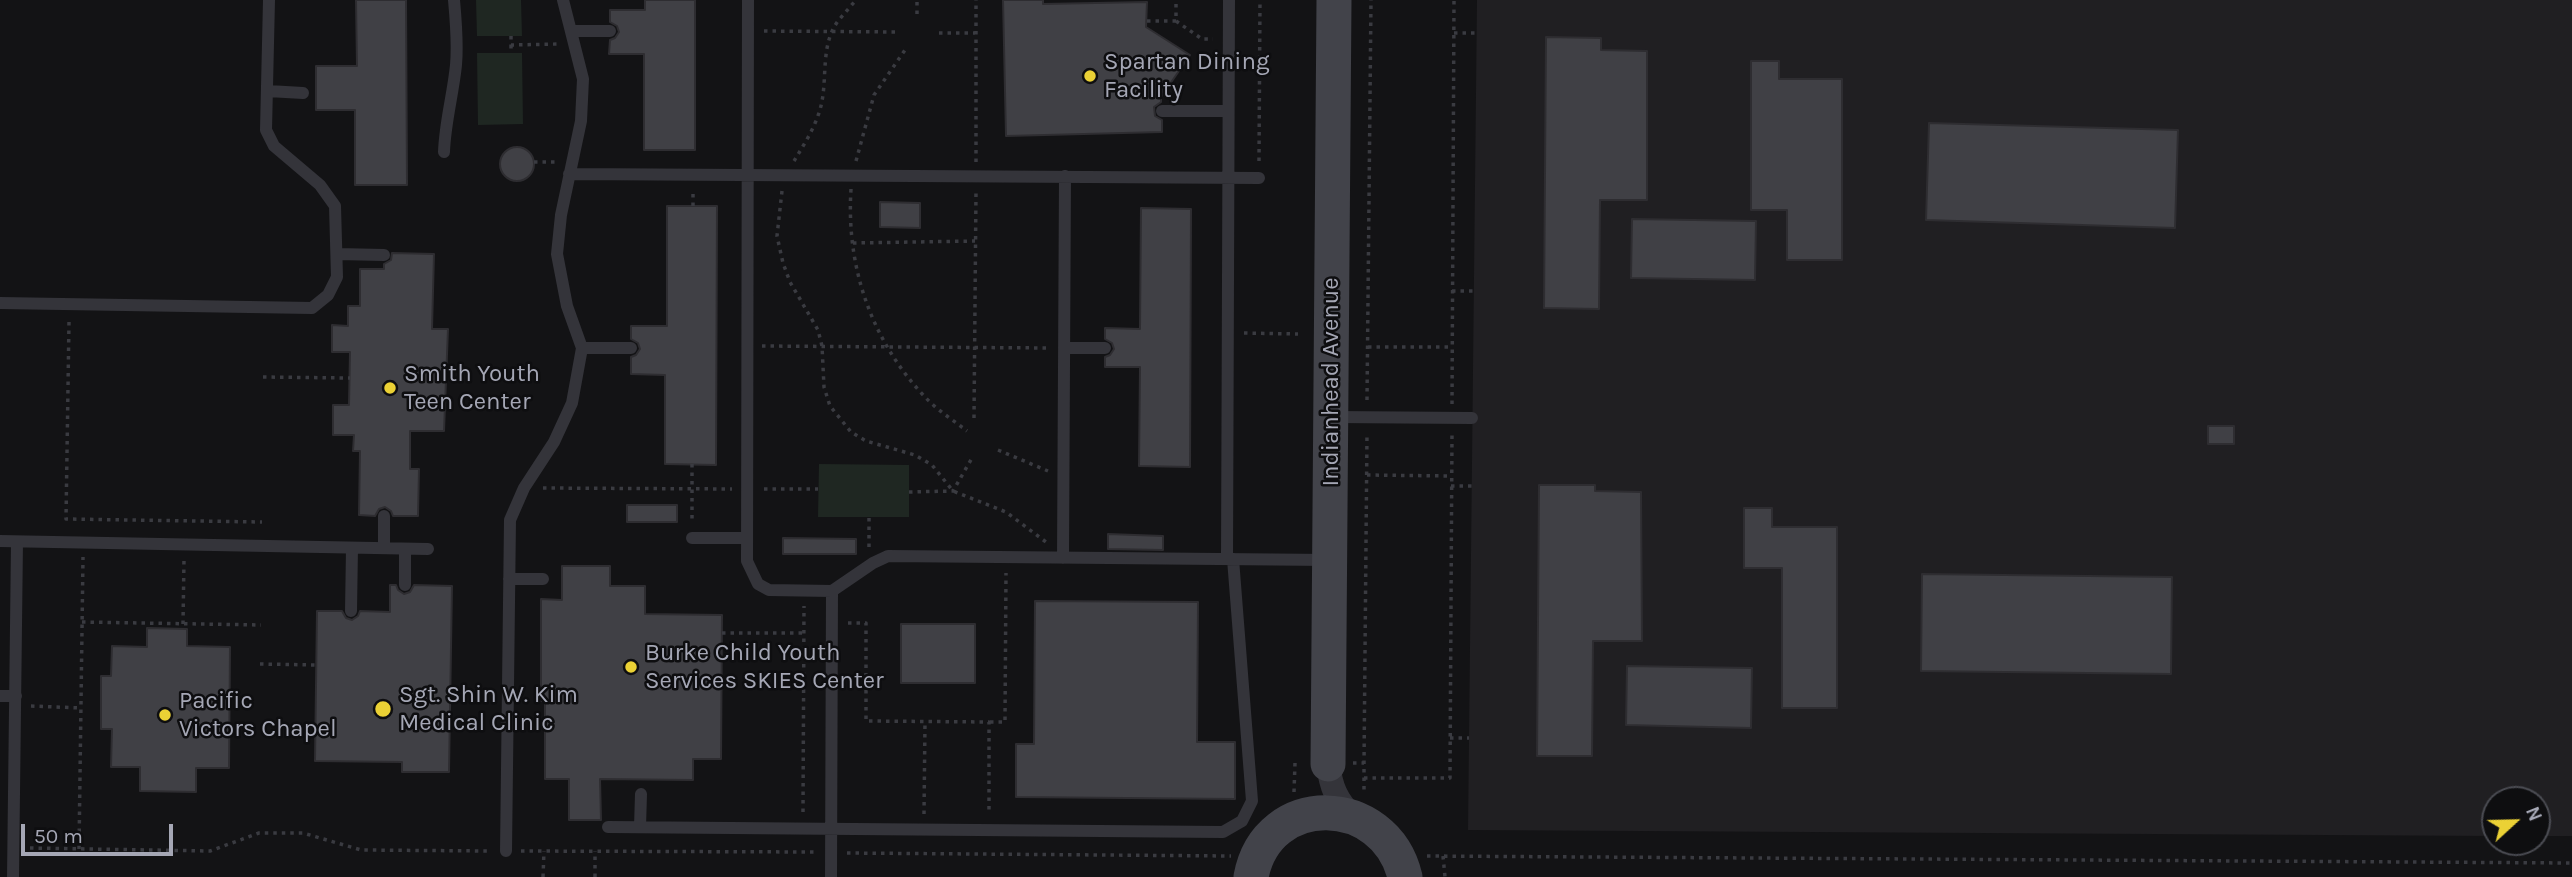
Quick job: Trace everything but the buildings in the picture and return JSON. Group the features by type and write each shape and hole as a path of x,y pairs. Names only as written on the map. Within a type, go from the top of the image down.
{"main road":[{"name":"Indianhead Avenue","path":"1328,764 1334,0"},
{"path":"1245,870 1272,835 1301,810 1330,812 1358,807 1410,870"}],"street":[{"path":"1328,764 1331,787 1338,802 1358,807"},
{"path":"1301,810 1320,801 1326,786 1328,764"}],"lane":[{"path":"0,303 313,308 328,295 337,277 335,206 320,185 274,146 265,130 269,0"},
{"path":"444,152 445,122 456,66 454,0"},
{"path":"506,851 510,520 524,488 554,442 572,403 582,348 567,306 557,254 561,215 581,121 583,79 563,0"},
{"path":"748,0 747,561 758,584 769,590 832,591 868,566 888,556 1329,560"},
{"path":"608,827 1223,832 1242,821 1252,801 1230,559 1229,0"},
{"path":"573,37 610,31"},
{"path":"268,91 303,93"},
{"path":"1161,111 1228,111"},
{"path":"570,168 748,175 1259,178"},
{"path":"1063,558 1065,176"},
{"path":"337,254 384,255"},
{"path":"582,348 631,348"},
{"path":"1064,348 1105,348"},
{"path":"1331,417 1472,418"},
{"path":"384,516 384,548"},
{"path":"692,538 747,538"},
{"path":"0,541 428,549"},
{"path":"13,877 18,542"},
{"path":"351,611 352,548"},
{"path":"405,549 405,585"},
{"path":"509,579 543,579"},
{"path":"831,877 832,591"},
{"path":"0,696 15,703"},
{"path":"640,794 640,827"}],"path":[{"path":"856,0 832,32 817,120 786,175 779,205 777,236 790,282 818,330 822,346 824,387 830,406 851,432 866,441 915,455 932,465 953,491"},
{"path":"917,0 917,14"},
{"path":"974,418 976,0"},
{"path":"1176,0 1176,21"},
{"path":"1259,178 1260,0"},
{"path":"1358,807 1364,763 1371,0"},
{"path":"1147,21 1176,21 1202,39 1229,39"},
{"path":"748,31 895,32"},
{"path":"939,33 976,33"},
{"path":"1454,33 1477,33"},
{"path":"511,36 511,53"},
{"path":"511,45 573,37"},
{"path":"905,50 874,95 853,175 850,221 859,282 895,361 926,398 967,431"},
{"path":"534,163 570,168"},
{"path":"853,243 975,241"},
{"path":"1452,291 1474,291"},
{"path":"69,321 66,519 262,522"},
{"path":"1228,333 1298,334"},
{"path":"748,345 1064,348"},
{"path":"1368,347 1452,347"},
{"path":"263,377 350,379"},
{"path":"998,450 1040,469 1064,475"},
{"path":"953,491 972,458"},
{"path":"692,464 692,538"},
{"path":"1367,475 1451,476"},
{"path":"1451,486 1472,486"},
{"path":"524,488 818,489"},
{"path":"909,492 953,491 1006,512 1034,531 1063,558"},
{"path":"868,566 869,517"},
{"path":"183,624 184,521"},
{"path":"79,849 83,543"},
{"path":"832,623 866,623 866,721 1005,722 1006,557"},
{"path":"803,828 804,590"},
{"path":"82,622 261,625"},
{"path":"722,633 804,633"},
{"path":"260,664 316,665"},
{"path":"15,703 81,708"},
{"path":"924,829 925,722"},
{"path":"989,722 989,830"},
{"path":"1450,738 1469,738"},
{"path":"1301,810 1295,763 1364,763"},
{"path":"14,848 210,851 259,833 303,833 361,850 831,853 1245,870"},
{"path":"544,851 544,877"},
{"path":"594,877 595,851"},
{"path":"1410,870 1444,856 2572,863"},
{"path":"1444,856 1445,877"}],"shaded area":[{"path":"476,0 521,0 522,36 477,36"},
{"path":"1477,0 2572,0 2572,836 2551,836 2551,786 2481,786 2481,836 1468,830"},
{"path":"477,53 522,53 523,124 478,125"},
{"path":"819,464 909,465 909,517 818,517"}],"place":[{"name":"Spartan Dining Facility","path":"1090,76"},
{"name":"Smith Youth Teen Center","path":"390,388"},
{"name":"Burke Child Youth Services SKIES Center","path":"631,667"},
{"name":"Sgt. Shin W. Kim Medical Clinic","path":"383,709"},
{"name":"Pacific Victors Chapel","path":"165,715"}]}
